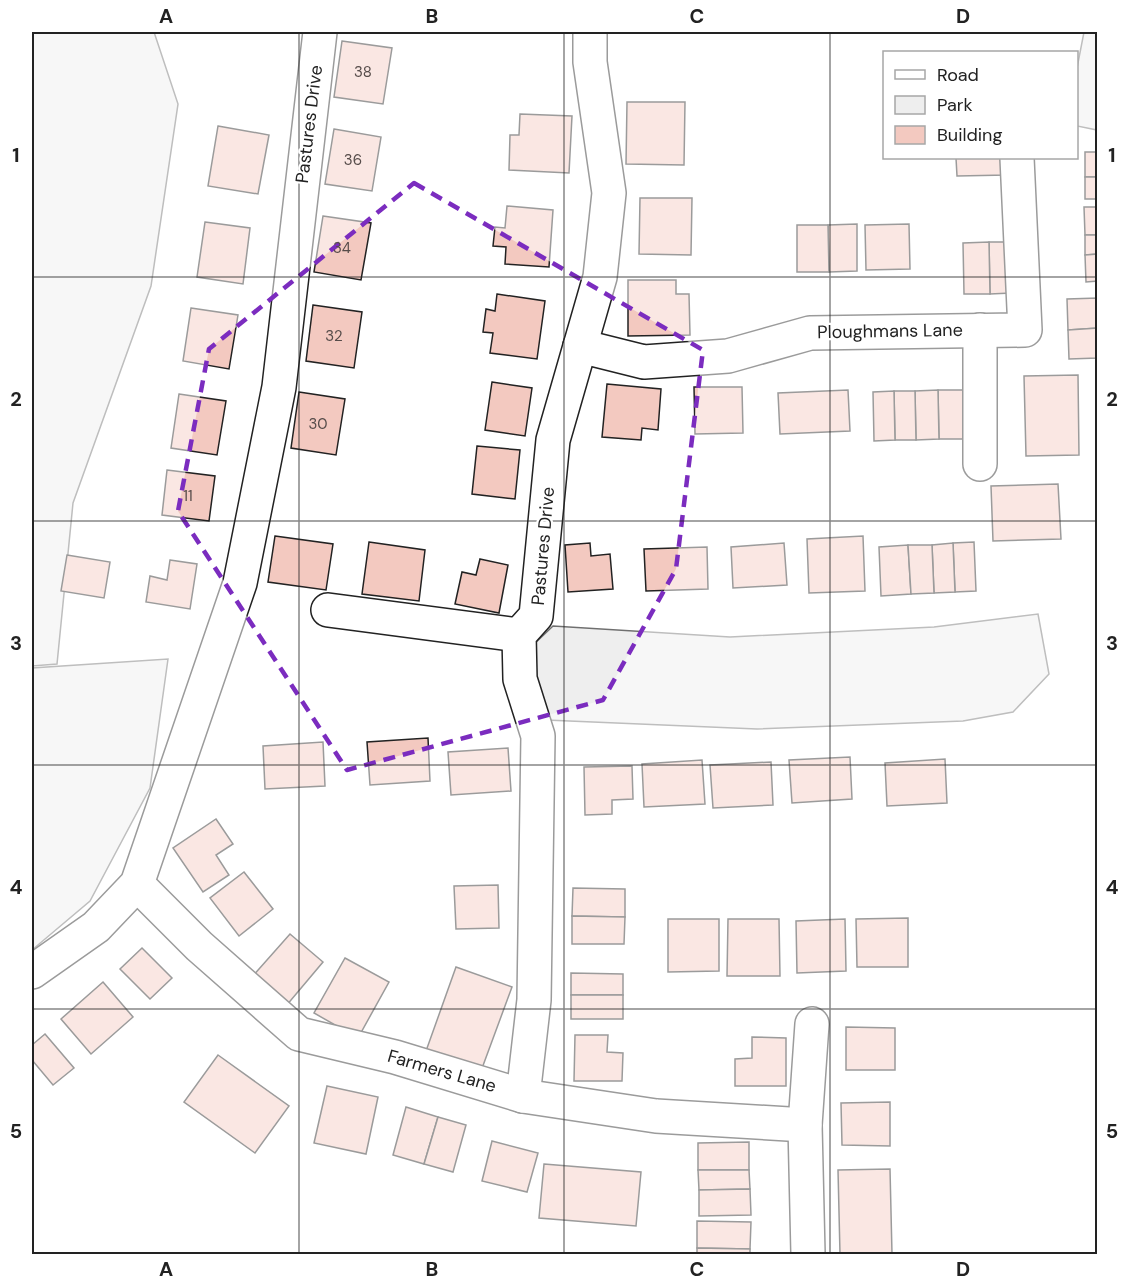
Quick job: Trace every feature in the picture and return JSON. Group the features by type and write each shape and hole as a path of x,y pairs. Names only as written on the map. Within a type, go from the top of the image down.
{"street":[{"name":"Pastures Drive","path":"32,972 96,927 137,884 240,582 279,387 320,32"},
{"name":"Pastures Drive","path":"519,635 536,616 553,440 600,277 609,193 591,62 590,32"},
{"name":"Ploughmans Lane","path":"580,346 644,362 728,356 810,333 1025,330 1017,159"},
{"path":"980,330 980,464"},
{"path":"328,610 519,635 520,679 538,736 534,1000 523,1096"},
{"name":"Farmers Lane","path":"137,884 199,946 299,1034 395,1057 523,1096 656,1116 805,1125"},
{"path":"808,1254 805,1125 812,1024"}],"highlighted area":[{"path":"414,183 703,350 676,569 603,700 347,770 178,511 209,349"}],"green space":[{"path":"32,32 154,32 178,104 151,286 73,503 57,664 32,666"},
{"path":"1084,32 1097,32 1097,130 1078,126 1078,63"},
{"path":"1038,614 1049,674 1013,712 963,721 757,729 546,720 535,693 531,647 553,626 730,637 934,627"},
{"path":"168,659 150,788 90,901 32,950 32,668"}],"building":[{"path":"342,41 392,48 383,104 334,97"},
{"path":"627,102 685,102 684,165 626,164"},
{"path":"520,114 572,116 569,173 509,170 510,135 519,135"},
{"path":"218,126 269,135 258,194 208,186"},
{"path":"334,129 381,137 372,191 325,184"},
{"path":"1085,152 1098,152 1098,177 1085,177"},
{"path":"956,159 1006,159 1007,175 957,176"},
{"path":"1085,177 1098,177 1098,199 1085,199"},
{"path":"640,198 692,198 691,255 639,254"},
{"path":"507,206 553,210 549,267 505,264 506,247 493,246 495,227 505,228"},
{"path":"1084,207 1098,207 1098,235 1085,235"},
{"path":"323,216 371,223 361,280 314,272"},
{"path":"205,222 250,228 243,284 197,277"},
{"path":"857,224 857,271 829,272 828,225"},
{"path":"909,224 910,269 866,270 865,225"},
{"path":"797,225 828,225 829,272 797,272"},
{"path":"1085,235 1098,235 1098,254 1085,255"},
{"path":"989,242 1010,242 1011,293 990,294"},
{"path":"989,242 990,294 964,294 963,243"},
{"path":"1098,254 1098,281 1086,282 1085,255"},
{"path":"628,280 676,280 676,294 689,294 690,335 628,336"},
{"path":"497,294 545,301 537,359 490,353 493,333 483,332 486,309 495,311"},
{"path":"1098,298 1098,328 1068,330 1067,299"},
{"path":"313,305 362,312 354,368 306,361"},
{"path":"191,308 238,315 229,369 183,361"},
{"path":"1098,328 1098,358 1069,359 1068,330"},
{"path":"1078,375 1079,455 1026,456 1024,376"},
{"path":"492,382 532,388 525,436 485,430"},
{"path":"607,384 661,389 658,430 642,428 641,440 602,437"},
{"path":"694,387 742,387 743,433 695,434"},
{"path":"848,390 850,431 780,434 778,393"},
{"path":"938,390 968,390 968,439 939,439"},
{"path":"938,390 939,439 916,440 915,391"},
{"path":"894,391 915,391 916,440 895,440"},
{"path":"894,391 895,440 874,441 873,392"},
{"path":"299,392 345,399 336,455 291,448"},
{"path":"179,394 226,401 217,455 171,448"},
{"path":"477,446 520,450 515,499 472,494"},
{"path":"167,470 215,476 209,521 162,515"},
{"path":"1058,484 1061,539 993,541 991,486"},
{"path":"275,536 333,544 326,590 268,582"},
{"path":"863,536 865,591 809,593 807,539"},
{"path":"369,542 425,550 419,601 362,594"},
{"path":"974,542 976,591 955,592 953,543"},
{"path":"590,543 591,556 610,554 613,589 568,592 565,545"},
{"path":"784,543 787,585 733,588 731,547"},
{"path":"953,543 955,592 934,593 932,545"},
{"path":"908,545 911,594 881,596 879,547"},
{"path":"908,545 932,545 934,593 911,594"},
{"path":"707,547 708,589 646,591 644,549"},
{"path":"67,555 110,562 104,598 61,591"},
{"path":"480,559 508,565 499,613 455,604 462,572 476,575"},
{"path":"170,560 197,564 190,609 146,602 150,576 167,580"},
{"path":"428,738 430,781 370,785 367,742"},
{"path":"323,742 325,786 265,789 263,746"},
{"path":"508,748 511,791 451,795 448,752"},
{"path":"850,757 852,799 792,803 789,760"},
{"path":"945,759 947,803 887,806 885,763"},
{"path":"702,760 705,804 644,807 642,764"},
{"path":"771,762 773,805 713,808 710,765"},
{"path":"632,766 633,799 612,800 612,814 585,815 584,767"},
{"path":"216,819 233,844 216,855 229,875 203,892 173,848"},
{"path":"244,872 273,909 239,936 210,898"},
{"path":"498,885 499,928 456,929 454,886"},
{"path":"573,888 625,889 625,917 572,916"},
{"path":"572,916 625,917 624,944 572,944"},
{"path":"908,918 908,967 857,967 856,919"},
{"path":"668,919 719,919 719,971 668,972"},
{"path":"728,919 779,919 780,976 727,976"},
{"path":"845,919 846,971 797,973 796,921"},
{"path":"290,934 323,962 286,1006 252,977"},
{"path":"142,948 172,978 150,999 120,969"},
{"path":"345,958 389,982 358,1038 314,1013"},
{"path":"456,967 512,987 481,1071 426,1051"},
{"path":"571,973 623,974 623,995 571,995"},
{"path":"103,982 133,1017 91,1054 61,1019"},
{"path":"571,995 623,995 623,1019 571,1019"},
{"path":"846,1027 895,1028 895,1070 846,1070"},
{"path":"45,1034 74,1068 53,1085 32,1060 32,1045"},
{"path":"575,1035 608,1035 607,1052 623,1053 622,1081 574,1081"},
{"path":"752,1037 786,1038 786,1086 735,1086 735,1059 752,1058"},
{"path":"218,1055 289,1106 255,1153 184,1102"},
{"path":"327,1086 378,1097 366,1154 314,1143"},
{"path":"890,1102 890,1146 842,1145 841,1103"},
{"path":"406,1107 438,1117 424,1164 393,1155"},
{"path":"438,1117 466,1125 453,1172 424,1164"},
{"path":"492,1141 538,1153 527,1192 482,1181"},
{"path":"749,1142 749,1170 698,1170 698,1143"},
{"path":"544,1164 641,1172 636,1226 539,1218"},
{"path":"890,1169 892,1254 840,1254 838,1170"},
{"path":"698,1170 749,1170 750,1189 699,1190"},
{"path":"750,1189 751,1215 699,1216 699,1190"},
{"path":"697,1221 751,1222 750,1249 697,1248"},
{"path":"697,1248 750,1249 750,1254 697,1254"}]}
